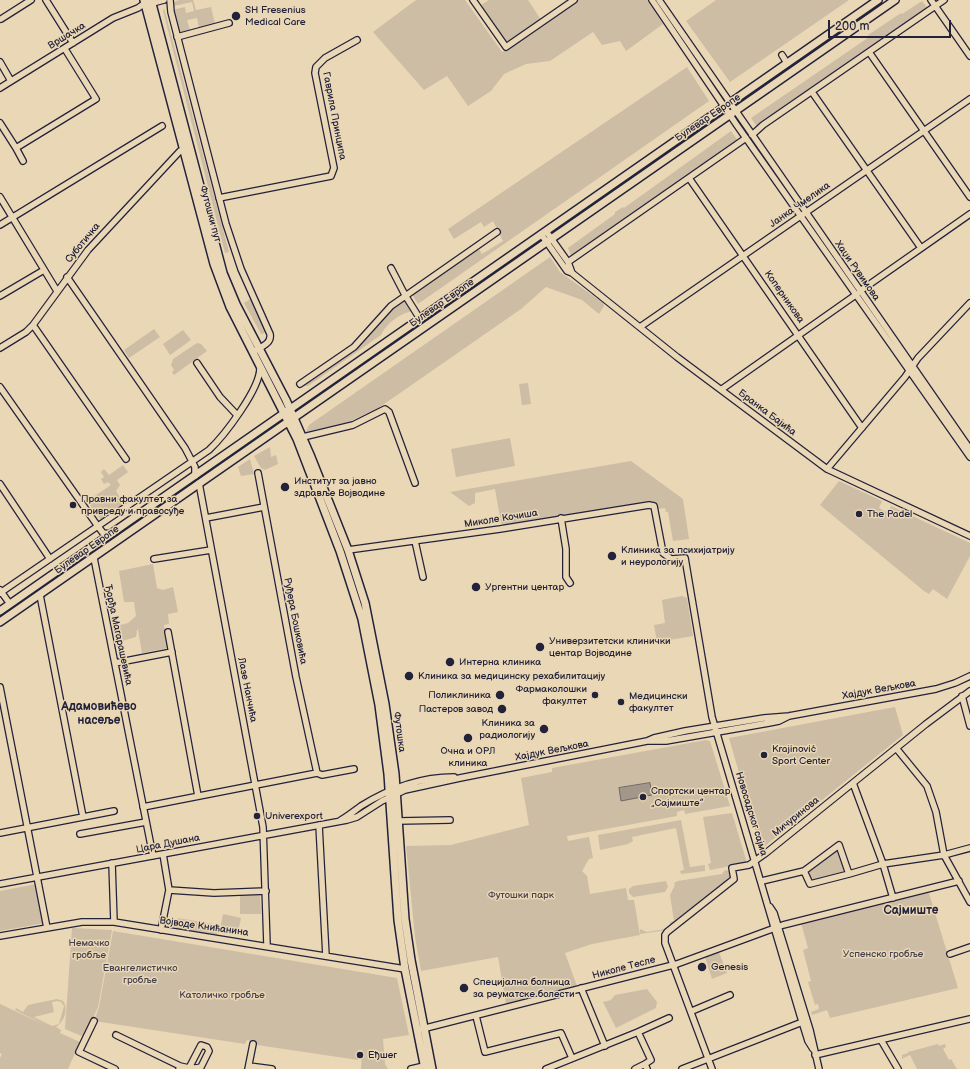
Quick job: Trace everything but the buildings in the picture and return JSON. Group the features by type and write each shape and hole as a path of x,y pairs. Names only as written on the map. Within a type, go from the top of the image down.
{"main road":[{"name":"Булевар Европе","path":"0,611 284,415 878,0"},
{"name":"Булевар Европе","path":"0,622 895,0"},
{"name":"Футошки пут","path":"148,2 183,149 214,264 230,307 291,410"},
{"name":"Футошки пут","path":"148,2 224,273 256,350 260,367 284,415 291,420"},
{"name":"Футошка","path":"291,410 291,420 355,593 370,652 398,821 405,919 425,1067"},
{"name":"Футошка","path":"291,420 303,437 348,550 368,615 385,704 393,793 398,920 405,969 420,1030 432,1069"}],"street":[{"path":"1,19 31,0"},
{"path":"46,0 73,43"},
{"name":"Вршачка","path":"0,88 113,18 148,2 164,0"},
{"path":"170,0 169,7 219,198 241,269 271,338 268,342 256,350"},
{"path":"473,0 506,47 574,0"},
{"path":"652,0 728,105"},
{"path":"659,0 728,105"},
{"path":"931,0 970,56"},
{"path":"752,136 763,125 944,0"},
{"path":"177,37 229,23"},
{"name":"Гаврила Принципа","path":"219,198 328,178 333,173 334,168 315,73 316,67 324,58 357,40"},
{"path":"16,148 96,99 65,49"},
{"path":"869,52 970,197"},
{"path":"782,55 788,63"},
{"path":"0,62 11,81"},
{"path":"812,92 922,248"},
{"name":"Јанка Чмелика","path":"640,327 970,99"},
{"name":"Хаџи Рувимова","path":"728,105 746,138 803,214"},
{"name":"Хаџи Рувимова","path":"733,113 752,136 803,214 969,449 970,457"},
{"path":"0,124 23,161"},
{"path":"0,225 162,126"},
{"path":"568,262 746,138"},
{"path":"183,149 188,149 190,152"},
{"name":"Суботичка","path":"0,348 26,332 33,325 67,277 111,223 183,149"},
{"name":"Коперникова","path":"689,178 862,428"},
{"path":"0,197 57,291"},
{"path":"722,389 970,214"},
{"path":"300,384 354,346 391,306 405,295 497,232"},
{"path":"544,232 568,262 572,273"},
{"name":"Бранка Бајића","path":"549,240 567,271 572,273 677,357 722,389 827,469 970,536"},
{"path":"391,268 420,319"},
{"path":"0,296 44,270"},
{"path":"67,277 185,448 194,464 200,469 206,468"},
{"path":"827,469 911,368 970,303"},
{"path":"33,325 126,459"},
{"path":"197,363 220,397 237,415"},
{"path":"258,381 260,367"},
{"path":"258,381 262,378 267,381"},
{"name":"Булевар Европе","path":"0,592 50,558 100,529 194,464 218,442 258,381"},
{"path":"0,387 100,529 105,534 111,534"},
{"path":"303,437 353,425 385,409 389,412 415,483"},
{"path":"194,464 194,476"},
{"name":"Руђера Бошковића","path":"258,473 296,677 317,772"},
{"name":"Лазе Нанчића","path":"199,483 256,785 264,835 267,946"},
{"path":"0,484 50,558"},
{"name":"Миколе Кочиша","path":"348,550 415,541 649,504 653,505 655,508 663,553 669,558 684,557 715,726"},
{"path":"206,518 264,507"},
{"path":"561,518 566,549 566,578 570,583"},
{"path":"100,529 102,540"},
{"path":"415,541 423,577"},
{"path":"154,560 211,550"},
{"name":"Ђорђа Магарашевића","path":"94,558 153,856"},
{"path":"0,592 10,604"},
{"path":"40,595 83,817"},
{"path":"168,632 198,796"},
{"path":"115,663 172,652"},
{"name":"Хајдук Вељкова","path":"393,793 460,778 647,741 663,735 764,718 789,716 936,689 970,676"},
{"path":"0,687 47,928"},
{"name":"Мичуринова","path":"712,1069 692,1010 665,943 665,935 667,932 734,879 732,868 749,865 970,691"},
{"path":"962,696 970,726"},
{"name":"Хајдук Вељкова","path":"647,741 666,741 716,733 779,721 789,716"},
{"name":"Новосадског сајма","path":"715,726 770,907 770,914 776,927 819,1069"},
{"path":"896,748 927,786 931,796 944,855 970,902"},
{"path":"143,807 317,772 322,775 354,769"},
{"path":"853,783 883,864 893,898"},
{"name":"Цара Душана","path":"0,884 339,821 393,793"},
{"path":"0,833 114,811"},
{"path":"398,821 450,820"},
{"path":"80,834 146,822"},
{"path":"319,825 326,956"},
{"path":"762,881 804,871 839,845 849,873"},
{"path":"804,871 810,884 883,864 944,855 970,848"},
{"path":"161,930 169,890 163,854"},
{"path":"112,863 114,922"},
{"name":"Николе Тесле","path":"420,1030 673,964 776,927 959,881"},
{"path":"169,890 214,893 266,891"},
{"name":"Војводе Книћанина","path":"0,936 82,922 114,922 405,969"},
{"path":"950,954 970,948"},
{"path":"581,988 605,1046"},
{"path":"692,1010 730,995"},
{"path":"476,1016 485,1052 561,1033 572,1058"},
{"path":"546,1069 605,1046 669,1018"},
{"path":"814,1052 881,1040 970,1019"},
{"path":"94,1021 79,1052 115,1069"},
{"path":"682,1069 804,1021"},
{"path":"635,1069 646,1066 650,1060 638,1032"},
{"path":"116,1035 179,1068 189,1068"},
{"path":"881,1040 898,1069"},
{"path":"253,1044 249,1067 272,1069"},
{"path":"412,1069 425,1067"}],"green space":[{"path":"179,0 193,0 196,10 211,7 215,24 199,28 197,18 187,20 190,30 178,33 172,10 185,7 186,13 194,11 192,2 174,6 174,2"},
{"path":"416,0 465,0 502,52 579,0 647,0 663,24 626,51 620,41 602,45 593,32 550,61 526,64 504,74 491,91 468,106 447,76 424,90 373,32"},
{"path":"489,0 528,0 541,20 511,42 506,41 481,5"},
{"path":"716,0 849,0 730,82 686,21"},
{"path":"922,1 929,10 924,11 762,123 758,128 751,118 869,37 868,35"},
{"path":"164,8 229,252 225,253 163,11"},
{"path":"687,67 709,101 418,304 412,294 479,249 482,254 503,241 493,221 484,227 481,222 454,239 448,229"},
{"path":"731,131 738,141 584,247 585,249 573,261 568,248 615,214 615,212 623,207 624,208"},
{"path":"550,257 560,272 603,303 604,306 599,314 582,300 546,287 521,309 377,409 348,422 306,432 309,425"},
{"path":"252,298 267,329 263,334 261,334 244,303"},
{"path":"405,298 413,311 403,314 394,320 386,327 381,335 308,386 300,386 355,349 393,307"},
{"path":"154,329 160,337 129,358 124,350"},
{"path":"183,330 191,340 170,355 163,344"},
{"path":"197,343 201,344 207,351 174,375 172,372 174,370 171,365 173,359"},
{"path":"528,383 531,404 522,405 519,384"},
{"path":"278,422 235,455 0,618 2,614"},
{"path":"510,438 515,466 456,477 451,449"},
{"path":"270,447 271,457 276,455 278,464 265,470 261,468 254,456"},
{"path":"250,459 254,474 241,476 238,467"},
{"path":"631,461 683,499 689,539 673,541 668,512 666,512 665,508 659,509 652,502 504,525 501,523 495,489 475,493 475,503 469,506 450,492"},
{"path":"123,465 128,472 117,480 120,485 116,491 124,504 101,520 87,501 111,485 108,482 104,484 101,479 104,477 101,472 104,469 109,475"},
{"path":"839,481 882,501 879,508 888,513 891,506 970,543 970,556 947,599 933,589 929,594 924,591 820,505"},
{"path":"153,564 157,588 163,590 173,587 178,612 168,614 169,624 164,625 168,648 142,653 138,630 145,628 137,630 136,637 122,641 121,633 113,634 112,627 128,623 136,616 134,602 124,602 119,571"},
{"path":"682,596 687,598 693,636 657,642 654,625 665,623 662,600"},
{"name":"Спортски центар „Сајмиште”","path":"895,707 903,735 761,849 729,738"},
{"name":"Футошки парк","path":"706,740 710,741 730,806 685,814 684,810 677,812 677,816 567,836 568,841 589,837 593,858 589,859 582,871 587,876 590,894 626,888 628,900 634,900 640,935 592,944 565,953 577,986 506,1004 498,957 421,971 415,937 406,846 451,845 529,825 521,778 552,772 552,768"},
{"path":"732,813 747,863 710,870 708,864 711,863 703,817"},
{"path":"681,820 690,867 705,865 705,871 681,874 680,871 684,870 676,828 632,837 633,841 628,844 600,850 598,835"},
{"path":"837,848 849,874 810,884 804,873"},
{"path":"725,870 730,871 731,878 667,930 640,934 640,929 647,932 665,929 670,925 670,922 674,921 670,895 675,885 674,883 678,881 722,874"},
{"path":"666,881 668,887 665,892 633,897 629,893 629,889 633,886"},
{"path":"37,884 45,923 0,931 0,891"},
{"name":"Успенско гробље","path":"928,890 958,988 830,1018 827,1010 812,1015 811,1012 819,1009 818,1004 815,1005 808,982 811,981 803,950 808,948 801,923 899,899"},
{"path":"240,895 260,895 261,914 240,914"},
{"path":"223,914 241,918 238,932 220,929"},
{"path":"178,918 220,925 217,935 175,929"},
{"name":"Немачко гробље","path":"72,928 112,930 98,1007 84,1037 65,1029"},
{"name":"Католичко гробље","path":"113,931 397,978 409,1035 383,1039 385,1064 388,1069 361,1069 362,1050 358,1050 358,1060 257,1045 257,1042 247,1040 245,1044 94,1021 99,1007"},
{"path":"719,952 727,973 712,979 705,957"},
{"path":"647,989 657,1002 656,1008 616,1028 603,1002 611,1000 615,995"},
{"path":"57,999 63,1001 65,1004 65,1015 59,1025 56,1027 61,1030 60,1033 80,1042 68,1069 0,1069 0,1058 2,1054 0,1053 0,1004 49,1027 15,1010 16,1008 23,1012 28,1005","holes":["52,1002 61,1002 64,1006 59,1024 52,1026 34,1017 54,1012"]},
{"path":"938,1044 939,1046 945,1044 946,1047 943,1049 949,1060 951,1059 957,1069 917,1069 910,1055 902,1059 902,1055 908,1052"}],"shaded area":[{"path":"650,783 652,795 621,801 619,788"}],"place":[{"name":"SH Fresenius Medical Care","path":"236,16"},
{"name":"Институт за јавно здравље Војводине","path":"285,487"},
{"name":"Правни факултет за привреду и правосуђе","path":"73,505"},
{"name":"The Padel","path":"859,514"},
{"name":"Клиника за психијатрију и неурологију","path":"612,556"},
{"name":"Ургентни центар","path":"476,587"},
{"name":"Универзитетски клинички центар Војводине","path":"540,647"},
{"name":"Интерна клиника","path":"450,662"},
{"name":"Клиника за медицинску рехабилитацију","path":"409,676"},
{"name":"Поликлиника","path":"500,695"},
{"name":"Фармаколошки факултет","path":"595,695"},
{"name":"Медицински факултет","path":"621,702"},
{"name":"Пастеров завод","path":"502,709"},
{"name":"Клиника за радиологију","path":"544,729"},
{"name":"Очна и ОРЛ клиника","path":"468,738"},
{"name":"Krajinović Sport Center","path":"764,755"},
{"name":"Спортски центар „Сајмиште”","path":"643,797"},
{"name":"Univerexport","path":"257,816"},
{"name":"Genesis","path":"702,967"},
{"name":"Специјална болница за реуматске болести","path":"464,988"},
{"name":"Еђшег","path":"360,1055"}],"district":[{"name":"Адамовићево насеље","path":"99,714"},
{"name":"Сајмиште","path":"911,911"}],"park label":[{"name":"Евангелистичко гробље","path":"140,974"}]}
